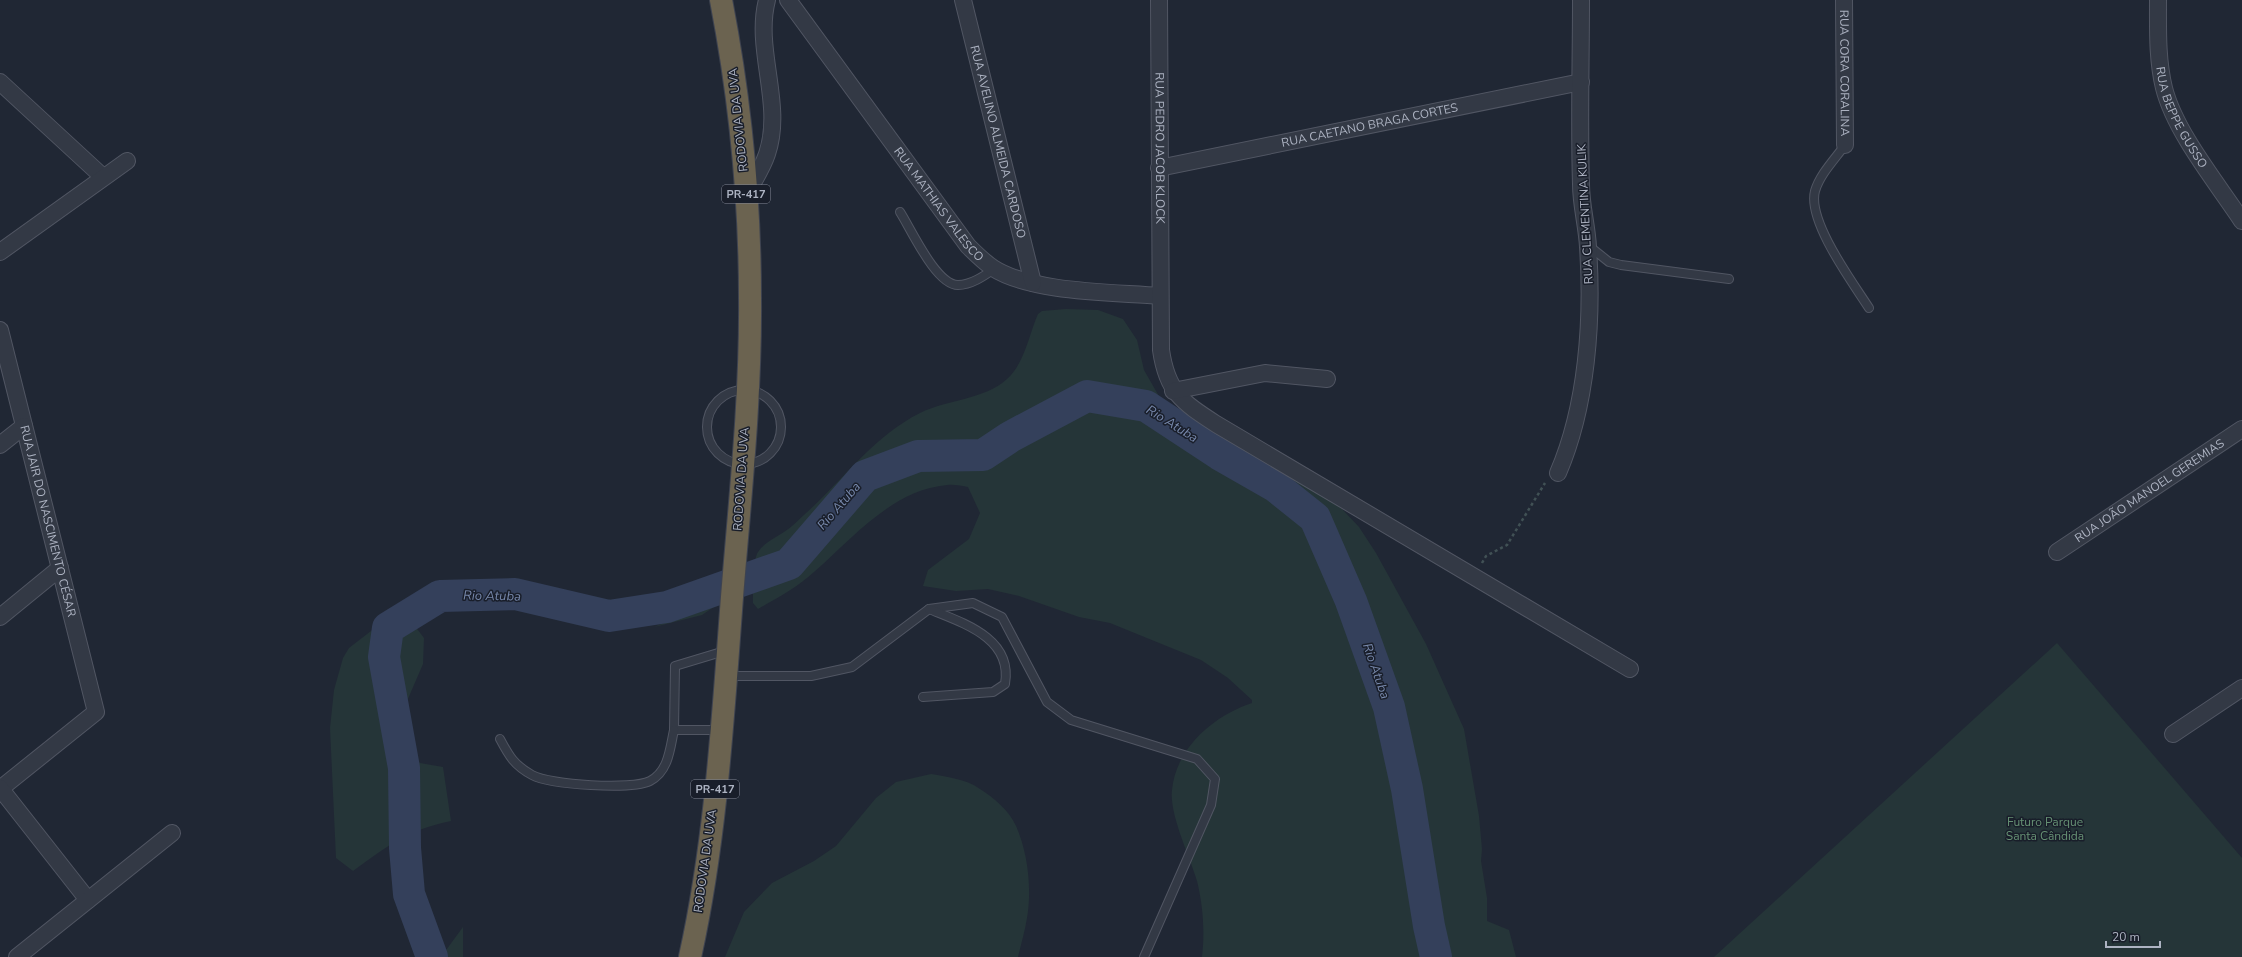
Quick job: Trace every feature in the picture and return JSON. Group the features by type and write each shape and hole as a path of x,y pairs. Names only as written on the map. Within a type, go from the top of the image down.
{"highway":[{"name":"RODOVIA DA UVA","path":"690,957 703,886 722,730 743,466 750,301 749,242 746,194 734,75 721,0"}],"street":[{"path":"746,194 760,171 768,153 771,132 772,111 762,26 767,0"},
{"name":"RUA MATHIAS VALESCO","path":"788,0 968,246 994,269 1033,283 1064,288 1160,296"},
{"name":"RUA AVELINO ALMEIDA CARDOSO","path":"963,0 1033,283"},
{"name":"RUA PEDRO JACOB KLOCK","path":"1159,0 1160,296 1163,366 1173,391"},
{"name":"RUA CLEMENTINA KULIK","path":"1558,473 1569,448 1578,410 1588,310 1588,246 1581,185 1581,0"},
{"name":"RUA CORA CORALINA","path":"1844,0 1845,145"},
{"name":"RUA BEPPE GUSSO","path":"2158,0 2160,69 2172,110 2185,135 2242,221"},
{"path":"0,82 103,177"},
{"name":"RUA CAETANO BRAGA CORTES","path":"1159,168 1581,82"},
{"path":"0,252 127,161"},
{"name":"RUA JAIR DO NASCIMENTO CÉSAR","path":"0,330 96,712 0,788"},
{"path":"1173,391 1265,373 1327,379"},
{"path":"1173,391 1183,402 1216,424 1473,578 1630,669"},
{"path":"0,445 24,426"},
{"name":"RUA JOÃO MANOEL GEREMIAS","path":"2057,552 2242,429"},
{"path":"0,617 60,568"},
{"path":"2173,734 2242,688"},
{"path":"0,788 88,900"},
{"path":"17,957 172,833"}],"lane":[{"path":"1845,145 1825,173 1815,191 1815,209 1828,242 1869,308"},
{"path":"900,212 932,265 950,284 959,285 974,282 994,269"},
{"path":"1588,246 1609,262 1621,265 1729,279"},
{"path":"747,390 764,395 778,409 782,429 775,448 760,462 743,466 722,458 709,444 706,425 711,407 726,394 747,390"},
{"path":"726,676 811,676 852,667 929,609 973,603 1002,617 1047,702 1071,720 1197,759 1215,779 1211,805 1144,957"},
{"path":"923,697 993,692 1005,684 1008,671 999,649 974,627 929,609"},
{"path":"500,739 512,760 532,775 558,783 632,785 650,781 666,766 674,730 675,666 728,649"},
{"path":"674,730 722,730"}],"path":[{"path":"1473,578 1486,556 1507,545 1547,480 1558,473"}],"green space":[{"path":"1066,309 1098,310 1123,319 1137,340 1144,370 1160,398 1213,434 1324,496 1342,509 1359,527 1376,553 1426,644 1464,729 1479,816 1482,849 1481,861 1487,898 1487,921 1509,930 1516,957 1202,957 1203,928 1199,890 1177,823 1172,800 1172,790 1175,775 1189,747 1211,725 1224,716 1252,703 1252,700 1228,678 1201,660 1110,623 1079,617 1019,596 988,589 956,591 923,586 928,570 969,539 980,513 968,487 947,485 927,489 908,496 874,518 808,577 794,587 758,609 753,603 756,556 770,540 792,526 873,446 903,423 931,408 988,391 1007,379 1018,365 1022,357 1038,314 1042,311"},
{"path":"702,600 721,602 702,615 654,627 687,614"},
{"path":"384,621 411,621 424,638 423,664 407,701 402,735 407,750 420,763 443,767 451,821 410,834 388,846 353,871 336,858 330,728 334,690 343,658 349,648"},
{"name":"Futuro Parque Santa Cândida","path":"2057,643 2242,858 2242,957 1714,957"},
{"path":"931,774 957,779 975,786 991,796 1001,805 1016,826 1026,859 1029,883 1026,923 1018,957 725,957 744,912 772,883 814,861 836,846 876,798 896,782"},
{"path":"463,927 463,957 441,957"}],"waterway":[{"name":"Rio Atuba","path":"432,957 409,894 405,848 404,768 384,657 388,628 440,596 515,594 609,616 667,607 789,564 865,476 918,456 983,455 1010,437 1087,396 1146,406 1219,454 1275,486 1315,518 1351,601 1389,707 1407,789 1429,926 1436,957"}]}
